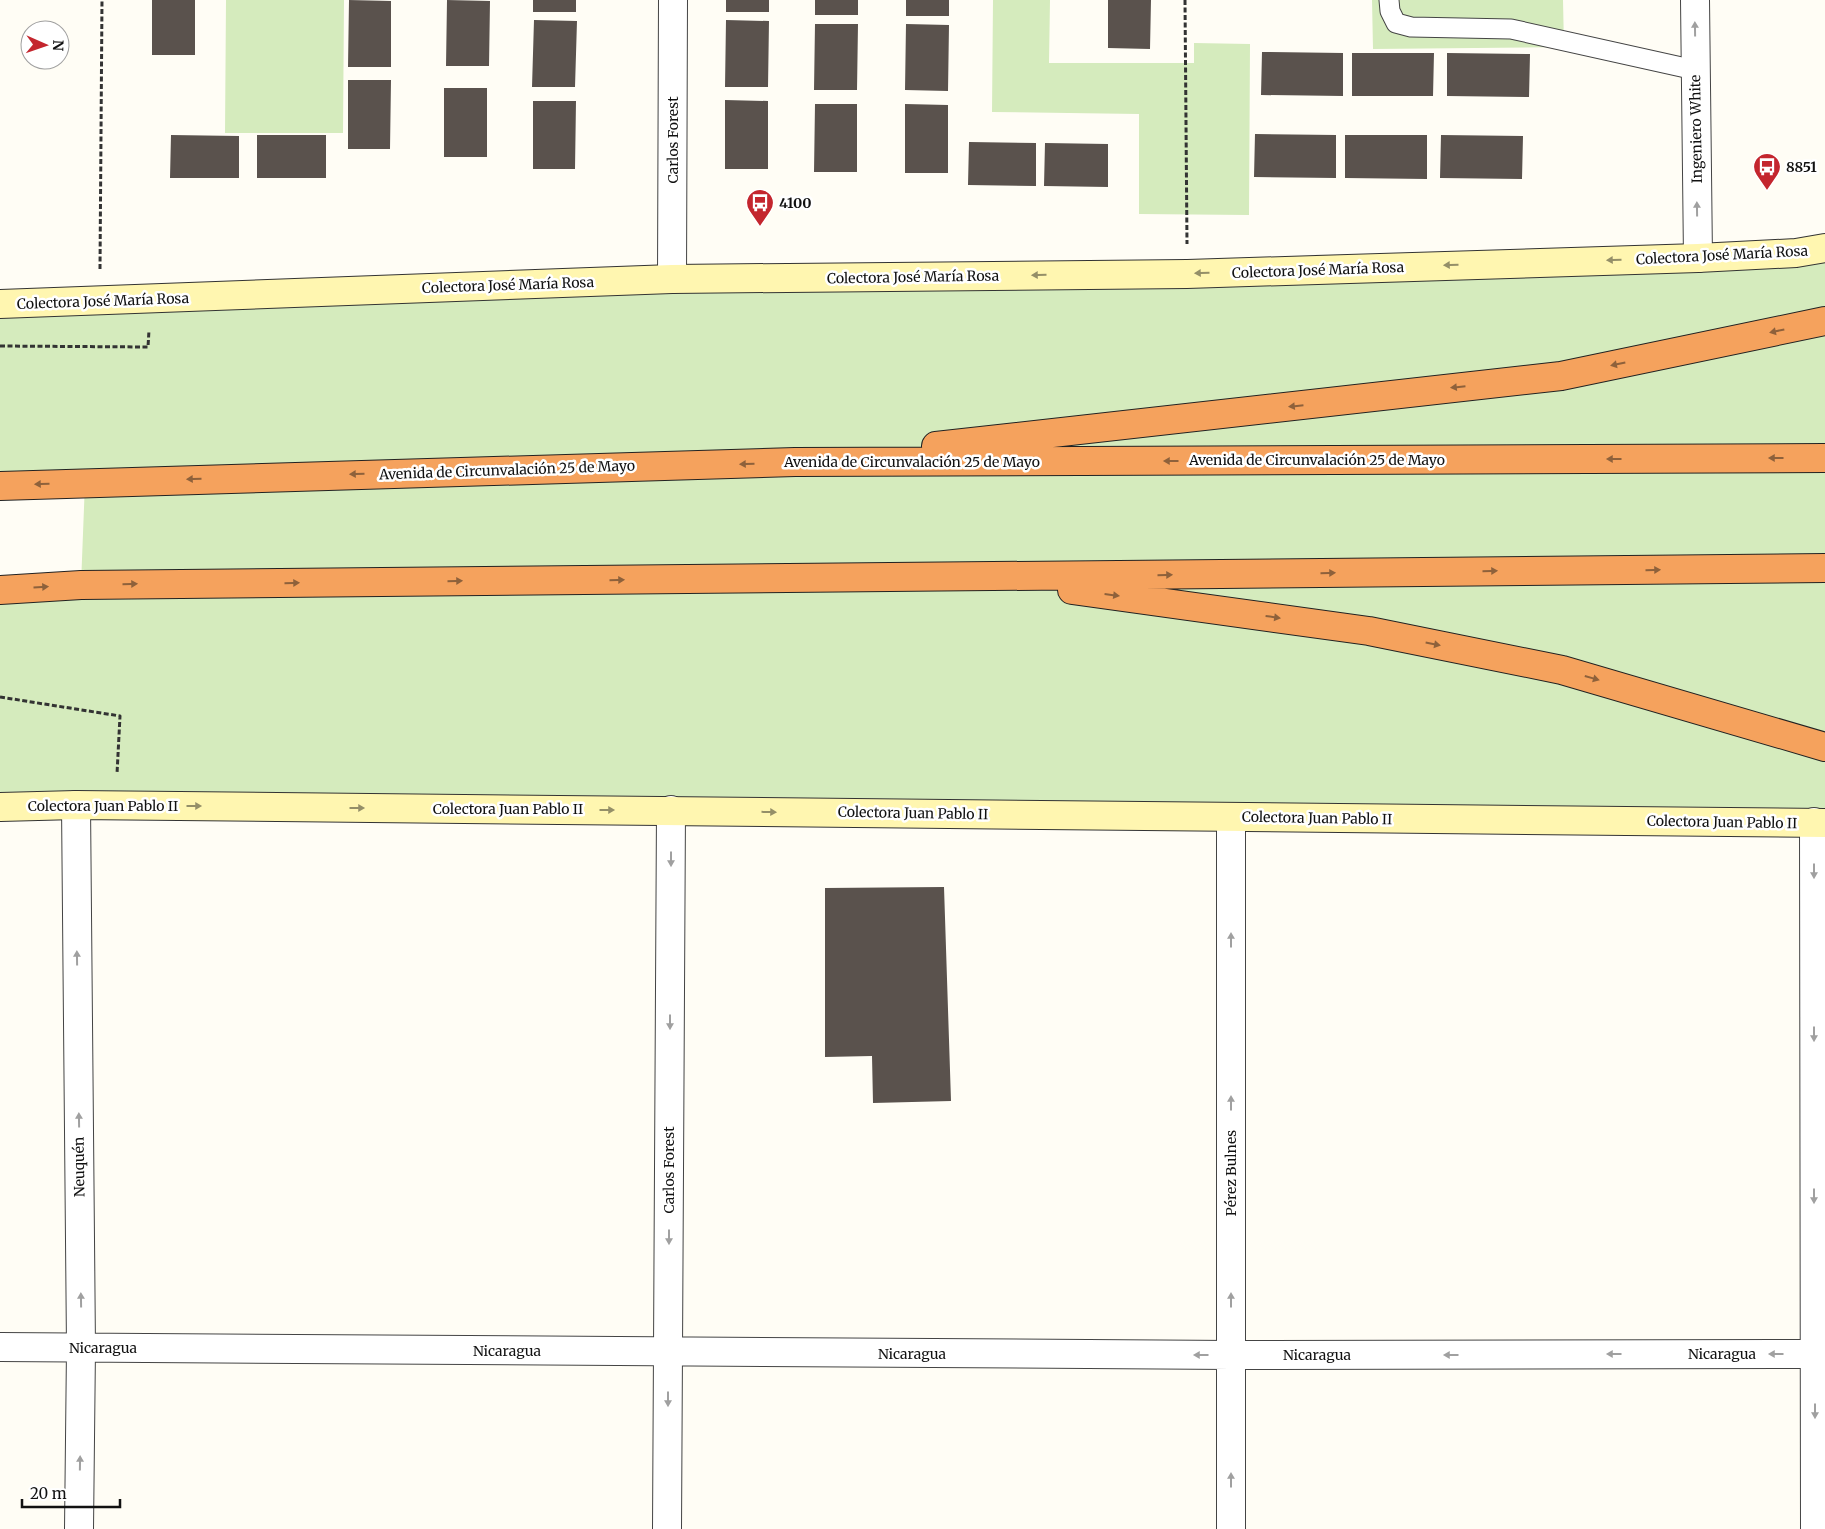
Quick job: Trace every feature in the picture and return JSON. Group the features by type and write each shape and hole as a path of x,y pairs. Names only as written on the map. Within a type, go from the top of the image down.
{"highway":[{"path":"796,462 1561,376 1825,321"},
{"name":"Avenida de Circunvalación 25 de Mayo","path":"0,486 796,462 1825,458"},
{"path":"0,590 81,585 1825,568"},
{"path":"959,577 1134,598 1369,631 1562,670 1825,747"}],"main road":[{"name":"Colectora José María Rosa","path":"0,304 672,279 1187,274 1698,258 1796,253 1825,248"},
{"name":"Colectora Juan Pablo II","path":"0,807 76,805 671,810 1819,823"}],"street":[{"name":"Carlos Forest","path":"672,279 673,0"},
{"name":"Ingeniero White","path":"1695,0 1698,258"},
{"name":"Neuquén","path":"76,805 81,1348 80,1529"},
{"name":"Carlos Forest","path":"667,1529 671,810"},
{"name":"Pérez Bulnes","path":"1230,817 1231,1529"},
{"path":"1815,1529 1820,1354 1819,823"},
{"name":"Nicaragua","path":"0,1347 668,1353 1231,1355 1820,1354"}],"lane":[{"path":"1389,0 1390,11 1396,22 1411,27 1511,29 1695,70"}],"path":[{"path":"100,301 102,0"},
{"path":"1185,0 1187,274"},
{"path":"0,346 148,347"},
{"path":"0,697 120,716 116,806"}],"green space":[{"path":"226,0 344,0 343,133 225,133"},
{"path":"993,0 1050,0 1049,63 1194,63 1194,43 1250,44 1249,215 1139,214 1139,114 992,112"},
{"path":"1372,0 1563,0 1564,47 1373,49"},
{"path":"1825,248 1825,823 0,807 0,590 81,585 85,482 0,486 0,304"}],"building":[{"path":"152,0 195,0 195,55 152,55"},
{"path":"349,0 391,1 391,67 348,67"},
{"path":"447,0 490,1 489,66 446,66"},
{"path":"533,0 576,0 576,12 533,12"},
{"path":"726,0 769,0 769,12 726,12"},
{"path":"815,0 858,0 858,15 815,15"},
{"path":"906,0 949,0 949,16 906,16"},
{"path":"1108,0 1151,0 1150,49 1108,48"},
{"path":"534,20 577,21 575,87 532,87"},
{"path":"726,20 769,21 768,87 725,87"},
{"path":"815,24 858,24 857,90 814,90"},
{"path":"906,24 949,25 948,91 905,90"},
{"path":"1262,52 1343,53 1343,96 1261,95"},
{"path":"1352,53 1434,53 1433,96 1352,96"},
{"path":"1447,53 1530,54 1529,97 1447,96"},
{"path":"348,80 391,80 390,149 348,149"},
{"path":"444,88 487,88 487,157 444,157"},
{"path":"725,100 768,101 768,169 725,169"},
{"path":"533,101 576,101 575,169 533,169"},
{"path":"815,104 857,104 857,172 814,172"},
{"path":"905,104 948,105 948,173 905,173"},
{"path":"1255,134 1336,135 1336,178 1254,177"},
{"path":"171,135 239,136 239,178 170,178"},
{"path":"257,135 326,135 326,178 257,178"},
{"path":"1345,135 1427,135 1427,179 1345,178"},
{"path":"1441,135 1523,136 1522,179 1440,178"},
{"path":"969,142 1036,143 1036,186 968,185"},
{"path":"1045,143 1108,144 1108,187 1044,186"},
{"path":"944,887 951,1101 873,1103 872,1056 825,1057 825,888"}],"place":[{"name":"8851","path":"1767,191"},
{"name":"4100","path":"760,227"}]}
